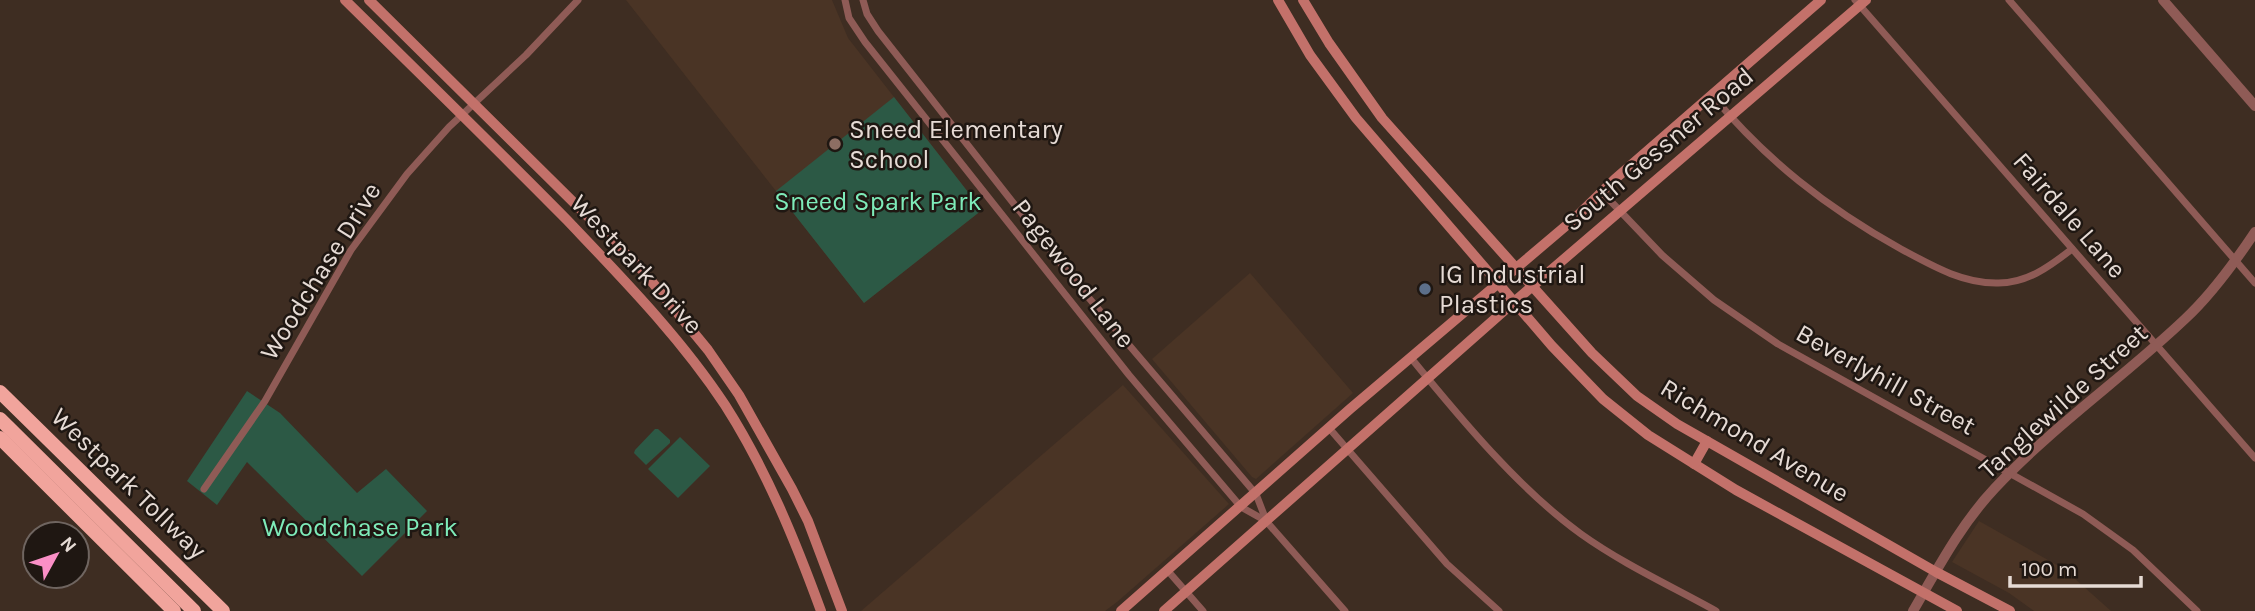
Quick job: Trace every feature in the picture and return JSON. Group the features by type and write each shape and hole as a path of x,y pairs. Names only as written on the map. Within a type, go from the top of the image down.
{"highway":[{"name":"Westpark Tollway","path":"0,392 225,611"},
{"name":"Westpark Tollway","path":"0,419 194,611"},
{"path":"0,438 174,611"}],"main road":[{"name":"Westpark Drive","path":"345,0 462,114 630,286 681,343 726,408 791,529 821,611"},
{"name":"Richmond Avenue","path":"1278,0 1330,85 1395,166 1603,399 1648,435 1694,464 1957,611"},
{"name":"Richmond Avenue","path":"1303,0 1382,118 1592,353 1629,389 1677,424 1936,572 2010,611"},
{"name":"South Gessner Road","path":"1121,611 1329,428 1574,219 1601,191 1821,0"},
{"name":"South Gessner Road","path":"1164,611 1514,302 1731,118 1860,2"},
{"name":"Westpark Drive","path":"372,3 643,271 667,298 739,395 781,469 807,521 842,611"},
{"path":"363,18 372,3"},
{"path":"1395,166 1416,157"},
{"path":"1694,464 1707,441"},
{"path":"791,529 807,521"}],"street":[{"name":"Woodchase Drive","path":"204,489 265,401 363,232 407,174 462,114 526,55 578,0"},
{"name":"Pagewood Lane","path":"845,0 849,18 865,42 1129,375 1241,507 1266,521"},
{"name":"Pagewood Lane","path":"863,0 867,14 878,31 1021,214 1255,494 1266,521 1345,611"},
{"path":"2009,0 2255,283"},
{"path":"2163,0 2255,106"},
{"name":"Fairdale Lane","path":"1860,2 2255,458"},
{"path":"1712,95 1761,149 1799,183 1842,213 1931,265 1968,280 1998,284 2026,279 2046,269 2072,249"},
{"name":"Beverlyhill Street","path":"1601,191 1689,280 1778,344 2082,514 2133,550 2197,611"},
{"name":"Tanglewilde Street","path":"1913,611 1976,510 2011,472 2052,434 2186,318 2255,232"},
{"path":"1411,359 1522,483 1559,516 1604,549 1716,611"},
{"path":"1329,428 1447,564 1499,611"},
{"path":"1168,571 1203,611"}],"shaded area":[{"name":"Sneed Elementary School","path":"626,0 832,0 848,38 982,210 864,303"},
{"path":"1250,273 1353,393 1256,479 1152,359"},
{"path":"1123,385 1229,504 1117,602 1105,611 861,611"},
{"path":"1979,521 2064,569 2111,611 2034,611 2009,593 1952,562"}],"green space":[{"name":"Sneed Spark Park","path":"894,97 982,210 864,303 776,191"},
{"name":"Woodchase Park","path":"247,391 280,413 357,493 386,469 427,511 362,576 247,462 217,505 187,481"},
{"path":"655,429 670,440 670,443 646,465 634,453"},
{"path":"680,437 710,466 678,498 648,469"}],"place":[{"name":"Sneed Elementary School","path":"835,144"},
{"name":"IG Industrial Plastics","path":"1425,289"}]}
